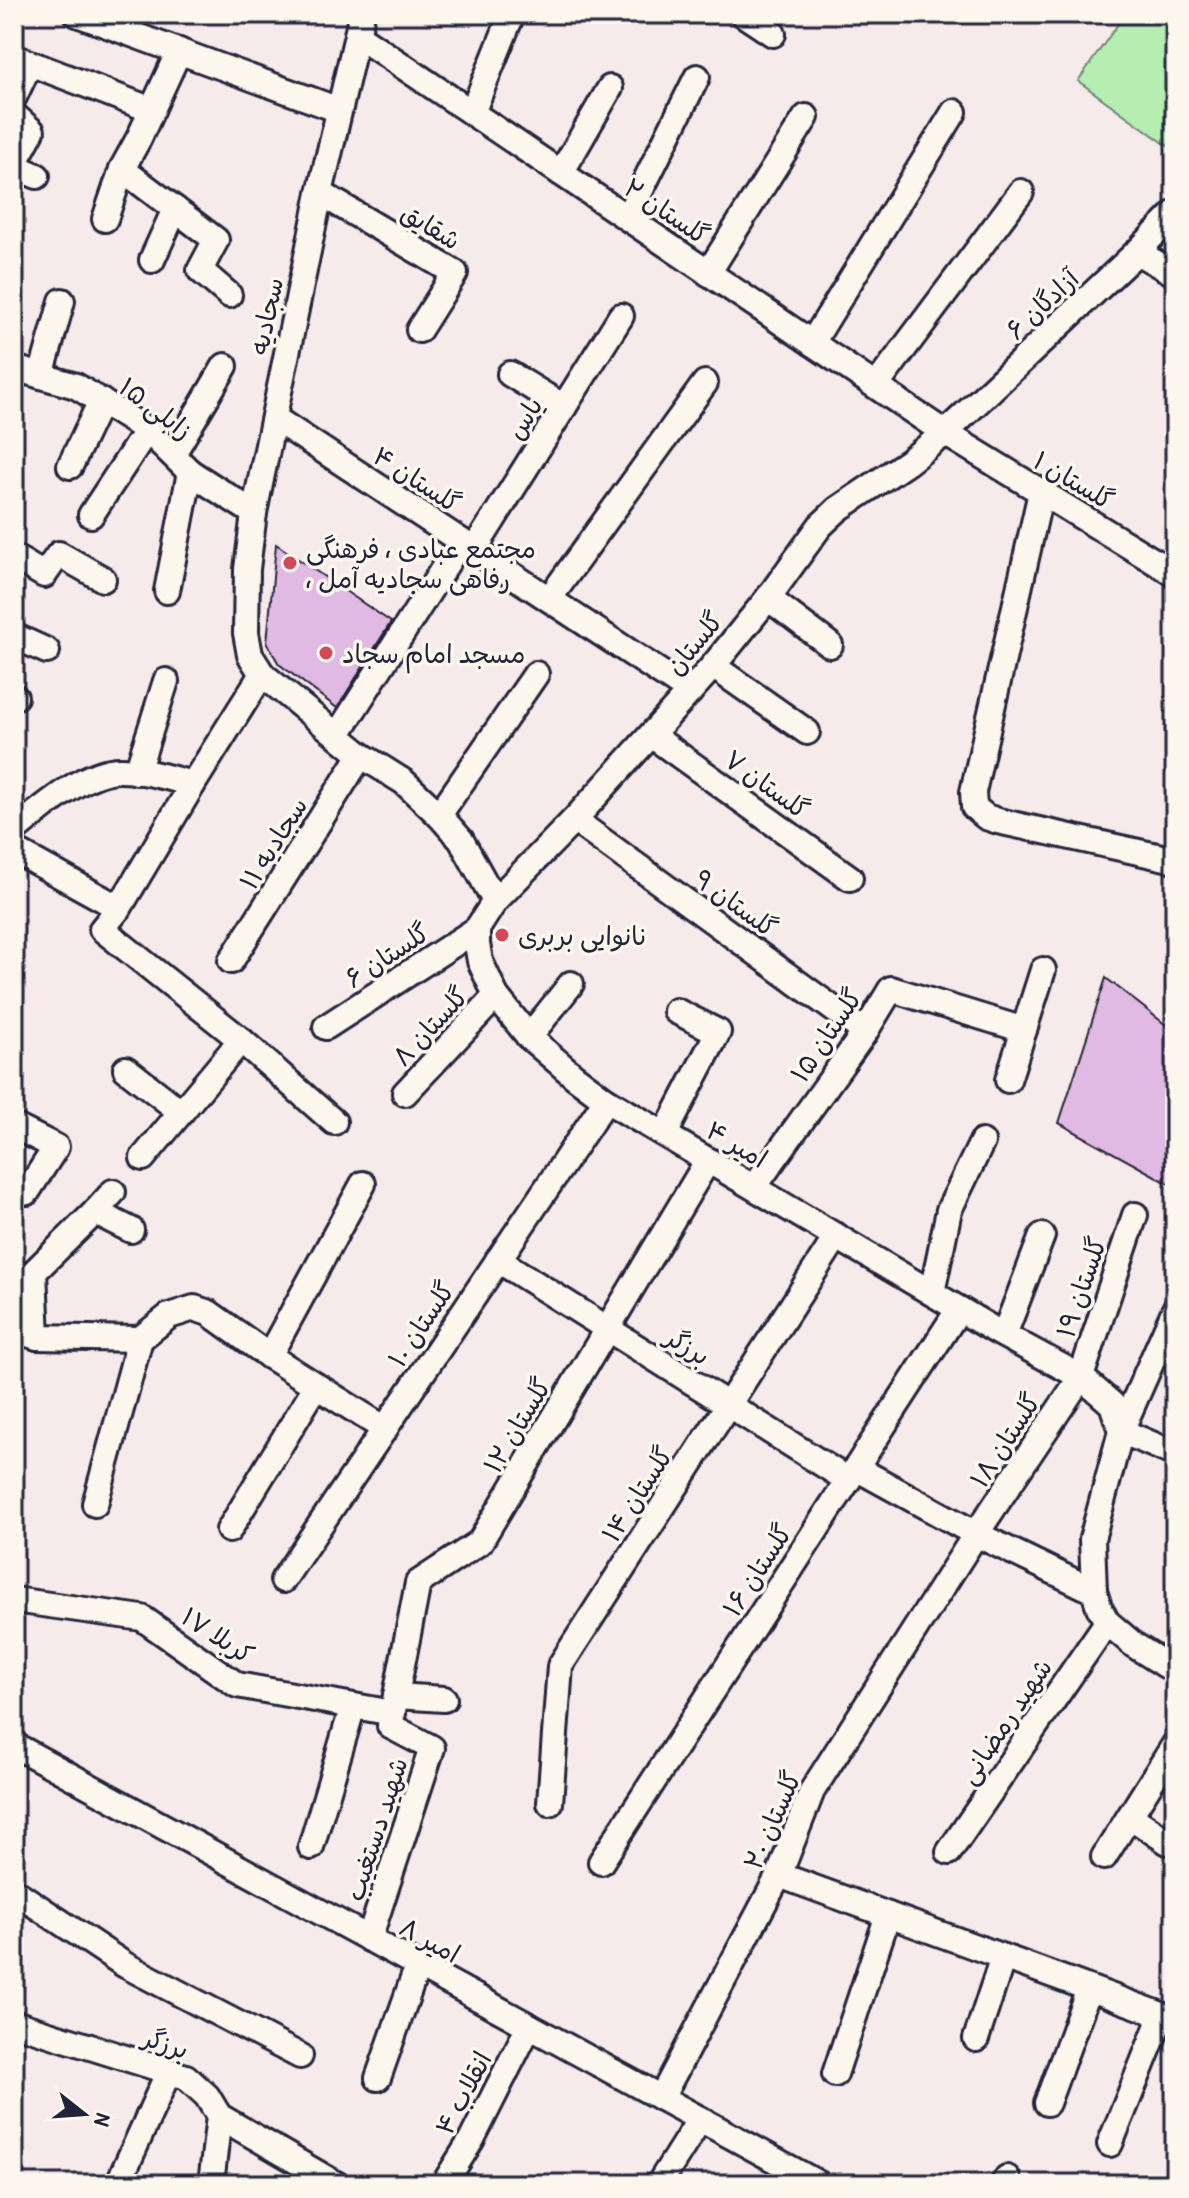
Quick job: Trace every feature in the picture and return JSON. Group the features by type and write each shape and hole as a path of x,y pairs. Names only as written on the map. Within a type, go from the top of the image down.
{"street":[{"path":"77,14 339,110"},
{"path":"472,113 512,14"},
{"path":"743,14 773,34"},
{"name":"گلستان ۲","path":"360,24 472,113 945,433"},
{"name":"سجادیه","path":"262,674 250,655 246,633 247,569 254,513 320,193 360,24"},
{"path":"105,219 122,169 179,51"},
{"path":"14,97 22,60 152,110"},
{"path":"627,218 697,77"},
{"path":"561,173 610,88"},
{"path":"812,343 954,112"},
{"path":"14,115 32,131 14,165 37,176"},
{"path":"708,273 806,117"},
{"path":"122,169 216,240 200,270 229,295"},
{"path":"876,386 1021,192"},
{"name":"شقایق","path":"320,193 455,273 419,330"},
{"path":"152,260 175,209"},
{"name":"آزادگان ۶","path":"945,433 1175,213"},
{"path":"1137,252 1175,274"},
{"path":"41,376 62,301"},
{"name":"یاس","path":"338,734 564,407 621,316"},
{"path":"173,454 225,366"},
{"name":"زابلی ۱۵","path":"14,368 76,386 101,401 147,430 190,472 254,513"},
{"path":"510,374 564,407"},
{"path":"549,599 705,383"},
{"path":"70,466 101,401"},
{"name":"گلستان ۴","path":"274,418 690,692"},
{"path":"91,515 147,430"},
{"name":"گلستان ۱","path":"945,433 1175,574"},
{"name":"گلستان","path":"495,901 574,820 713,666 768,598 820,526 838,509 945,433"},
{"path":"167,591 190,472"},
{"path":"1041,492 973,792 974,807 986,817 998,821 1175,860"},
{"path":"14,557 44,575 59,554 103,579"},
{"path":"768,598 830,645"},
{"path":"14,636 47,651"},
{"path":"713,666 807,732"},
{"path":"334,1122 241,1040 102,929 119,908 262,674 361,755 404,782 461,840 495,901 477,929"},
{"path":"439,815 536,674"},
{"path":"137,772 166,681"},
{"name":"گلستان ۷","path":"651,735 850,878"},
{"name":"سجادیه ۱۱","path":"231,961 361,755"},
{"path":"14,831 39,810 88,778 117,770 193,784"},
{"name":"گلستان ۹","path":"574,820 865,1032"},
{"path":"14,850 119,908"},
{"name":"امیر ۴","path":"477,929 480,961 496,996 529,1037 606,1100 959,1309 1081,1377 1112,1404 1121,1431"},
{"name":"گلستان ۶","path":"326,1027 477,929"},
{"path":"1008,1080 1043,970"},
{"path":"529,1037 571,984"},
{"name":"گلستان ۱۵","path":"754,1187 865,1032 891,989 1024,1030"},
{"name":"گلستان ۸","path":"405,1093 496,996"},
{"path":"665,1134 718,1032 676,1011"},
{"path":"143,1158 241,1040"},
{"path":"126,1069 181,1112"},
{"name":"گلستان ۱۰","path":"283,1580 606,1100"},
{"path":"14,1126 56,1147 27,1192"},
{"path":"932,1293 949,1210 982,1142"},
{"name":"گلستان ۱۲","path":"395,1704 418,1583 480,1542 708,1160"},
{"path":"269,1356 363,1184"},
{"path":"113,1192 34,1272 26,1334 140,1339"},
{"path":"95,1212 131,1230"},
{"name":"گلستان ۱۹","path":"1081,1377 1135,1215"},
{"name":"گلستان ۱۴","path":"550,1803 560,1666 837,1236"},
{"path":"1004,1335 1042,1236"},
{"name":"برزگر","path":"498,1260 728,1404 852,1474 1094,1591"},
{"path":"95,1504 140,1339 169,1316 194,1308 209,1313 269,1356 385,1429"},
{"name":"گلستان ۱۶","path":"601,1862 959,1309"},
{"path":"1175,1309 1121,1431 1092,1539 1094,1591 1107,1622 1134,1645 1175,1671"},
{"name":"گلستان ۱۸","path":"976,1534 1081,1377"},
{"path":"229,1530 316,1386"},
{"path":"1121,1431 1175,1454"},
{"name":"گلستان ۲۰","path":"661,2098 779,1875 812,1791 976,1534"},
{"name":"کربلا ۱۷","path":"14,1600 142,1618 237,1685 353,1706 444,1699"},
{"name":"شهید رمضانی","path":"949,1852 1107,1622"},
{"name":"شهید دستغیب","path":"369,1939 432,1748 390,1726 395,1704"},
{"path":"311,1847 353,1706"},
{"path":"1104,1857 1175,1744"},
{"name":"امیر ۸","path":"14,1745 812,2182"},
{"path":"1130,1816 1168,1842"},
{"path":"779,1875 1162,2015 1110,2144"},
{"path":"14,1891 125,1965 300,2056"},
{"path":"835,2074 888,1915"},
{"path":"976,2039 1003,1957"},
{"path":"378,2078 418,1965"},
{"path":"1047,2103 1089,1989"},
{"name":"برزگر","path":"14,2023 186,2077 207,2096 219,2116"},
{"name":"انقلاب ۴","path":"444,2184 472,2139 529,2026"},
{"path":"118,2184 169,2071"},
{"path":"211,2184 219,2116 336,2184"},
{"path":"659,2184 700,2119"}],"green space":[{"path":"1125,14 1175,14 1175,151 1078,81"}],"building":[{"name":"مسجد امام سجاد","path":"276,544 391,622 337,708 279,664 267,643"},
{"path":"1106,978 1175,1032 1175,1187 1059,1123"}],"place":[{"name":"مجتمع عبادی ، فرهنگی ، رفاهی سجادیه آمل","path":"290,563"},
{"name":"مسجد امام سجاد","path":"326,653"},
{"name":"نانوایی بربری","path":"502,935"}]}
